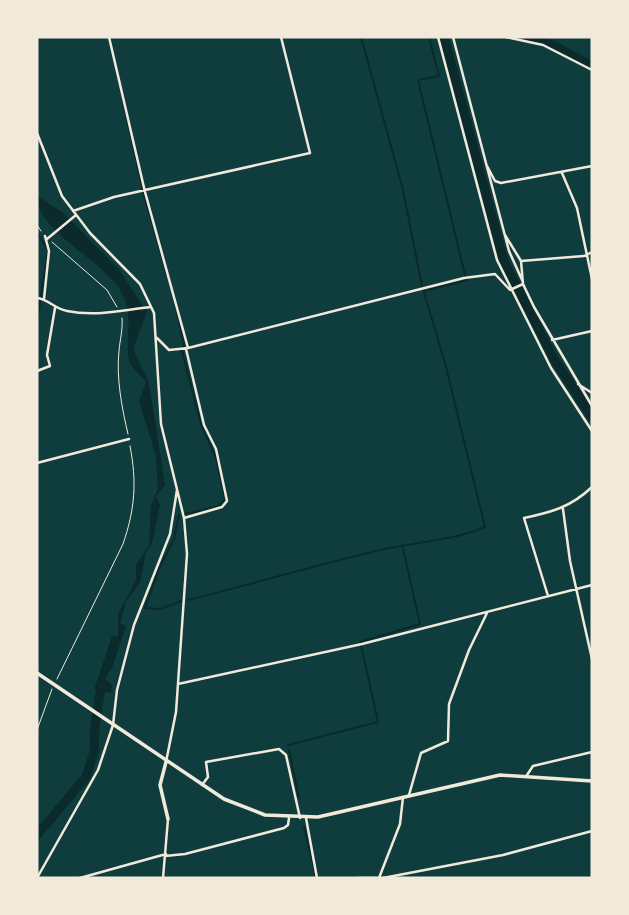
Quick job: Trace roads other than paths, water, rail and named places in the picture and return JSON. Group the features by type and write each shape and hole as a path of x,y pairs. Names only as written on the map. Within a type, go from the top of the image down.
{"main road":[{"path":"37,673 202,785 246,809 289,818 303,818 485,777 527,775 592,781"},
{"path":"166,762 160,785 168,819"}],"street":[{"path":"109,37 143,192 204,425 216,449 228,501 222,507 184,518"},
{"path":"73,211 114,197 310,153 281,37"},
{"path":"438,37 494,251 551,368 592,431"},
{"path":"453,37 503,232 522,283 552,340 592,406"},
{"path":"506,37 543,45 592,70"},
{"path":"37,133 59,189 75,216 134,276 151,307 156,337 161,424 184,518 187,554 172,744 166,762"},
{"path":"483,160 495,181 501,183 592,166"},
{"path":"562,173 577,208 592,279"},
{"path":"75,216 47,237 49,251 41,299 55,308 87,315 151,307"},
{"path":"503,232 521,261 522,283"},
{"path":"521,261 587,255 592,252"},
{"path":"156,337 169,350 185,348 426,288 495,274 512,289"},
{"path":"512,289 522,283"},
{"path":"37,372 50,366 47,355 55,308"},
{"path":"552,340 592,331"},
{"path":"577,383 592,393"},
{"path":"37,463 129,439"},
{"path":"548,597 524,519 563,509 592,487"},
{"path":"37,878 98,770 111,724 122,665 153,570 170,534 177,490"},
{"path":"563,509 592,659"},
{"path":"178,684 592,585"},
{"path":"409,795 421,753 447,741 449,704 469,650 487,612"},
{"path":"202,785 208,777 206,762 279,749 286,755 317,878"},
{"path":"527,775 533,766 592,752"},
{"path":"379,878 403,813 403,797"},
{"path":"80,878 284,828 288,825 289,818"},
{"path":"163,878 168,819"},
{"path":"358,878 379,878 494,857 592,831"}],"water":[{"path":"37,196 63,213 118,268 147,312 133,349 149,383 165,485 156,496 160,505 152,544 146,552 140,583 126,601 120,623 126,626 112,668 105,679 112,685 111,693 94,690 112,636 118,637 118,614 136,580 136,564 149,546 151,506 158,488 156,456 139,401 146,382 130,364 127,309 120,290 47,221"}],"waterway":[{"path":"188,600 356,556 433,541 485,527 445,363 422,286 403,190 361,37"},
{"path":"429,37 439,76 418,80 465,275"},
{"path":"444,37 504,261 554,359 592,417"},
{"path":"522,37 551,44 592,66"},
{"path":"123,101 144,195 167,275"},
{"path":"37,233 48,250 37,323"},
{"path":"425,291 467,280"},
{"path":"175,304 184,344 182,351 201,424 216,458 225,499 219,506 185,514"},
{"path":"179,515 174,539 159,569 145,608 160,609 181,601"},
{"path":"360,642 420,624 403,548"},
{"path":"288,745 378,722 361,645"},
{"path":"37,835 86,777 94,752 95,724 102,682"},
{"path":"289,750 299,798"},
{"path":"304,827 316,877"}]}
